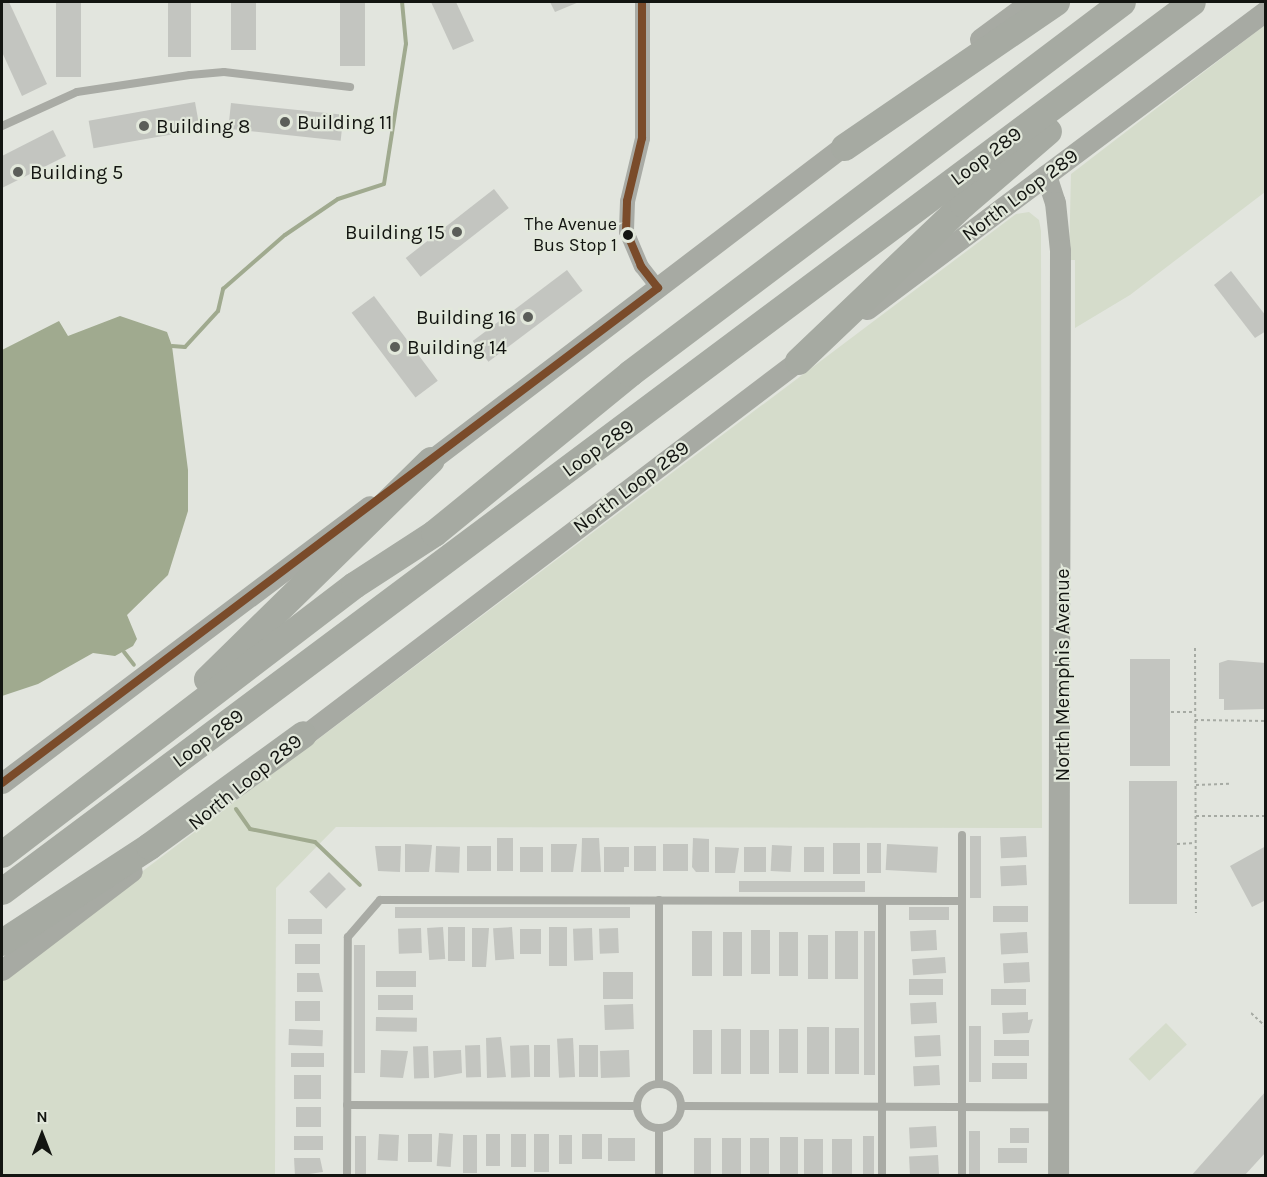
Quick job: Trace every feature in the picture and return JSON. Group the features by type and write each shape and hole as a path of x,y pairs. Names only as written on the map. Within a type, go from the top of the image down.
{"highway":[{"path":"844,147 1056,2"},
{"name":"Loop 289","path":"2,854 354,585 434,533 630,373 1122,2"},
{"name":"Loop 289","path":"2,891 1192,2"},
{"path":"798,362 1030,145 1212,2"},
{"path":"2,840 189,696 431,460"},
{"path":"2,942 149,846 303,734"}],"main road":[{"path":"2,783 844,147 1030,2"},
{"name":"North Loop 289","path":"2,970 274,763 303,734 1266,10"},
{"name":"North Memphis Avenue","path":"1046,176 1055,202 1060,250 1058,1176"}],"street":[{"path":"642,2 642,138 627,201 626,231 641,266 658,288"}],"lane":[{"path":"2,126 77,92 190,75 224,72 350,87"},
{"path":"962,835 962,1176"},
{"path":"347,1176 348,937 375,903 386,899 962,901"},
{"path":"659,900 659,1084"},
{"path":"882,901 882,1176"},
{"path":"659,1084 673,1089 681,1106 673,1123 659,1128 642,1119 638,1106 646,1089 659,1084"},
{"path":"347,1105 638,1106"},
{"path":"681,1106 1058,1107"},
{"path":"659,1128 659,1176"}],"path":[{"path":"1195,648 1196,913"},
{"path":"1172,712 1195,712"},
{"path":"1195,720 1266,720"},
{"path":"1195,785 1229,784"},
{"path":"1195,816 1266,816"},
{"path":"1177,844 1195,843"},
{"path":"1251,1013 1266,1027"}],"shaded area":[{"path":"1265,25 1265,192 1130,295 1075,328 1075,260 1069,260 1071,174"},
{"path":"1029,212 1039,220 1041,231 1042,828 336,827 276,888 275,1175 2,1176 2,977 1016,214"},
{"path":"120,316 167,332 172,346 188,470 188,511 168,575 127,615 137,639 133,646 115,656 93,653 38,684 2,696 2,350 59,321 68,336"},
{"path":"1166,1023 1187,1045 1149,1081 1129,1059"}],"building":[{"path":"2,2 9,2 47,84 22,96 2,52"},
{"path":"56,2 81,2 81,77 56,77"},
{"path":"168,2 191,2 191,57 168,57"},
{"path":"231,2 256,2 256,50 231,50"},
{"path":"340,2 365,2 365,66 340,66"},
{"path":"431,2 456,2 474,41 453,50"},
{"path":"550,2 579,2 555,12"},
{"name":"Building 8","path":"195,102 200,130 94,148 89,121"},
{"name":"Building 11","path":"231,103 343,115 341,141 228,129"},
{"name":"Building 5","path":"53,130 66,156 2,188 2,156"},
{"name":"Building 15","path":"494,189 509,208 421,277 406,258"},
{"name":"Building 16","path":"567,270 583,291 488,362 473,341"},
{"path":"1231,271 1266,316 1266,331 1255,338 1214,285"},
{"name":"Building 14","path":"374,296 438,381 415,398 352,313"},
{"path":"1130,659 1170,659 1170,766 1130,766"},
{"path":"1228,660 1266,663 1266,709 1224,710 1224,699 1219,699 1219,663"},
{"path":"1129,781 1177,781 1177,904 1129,904"},
{"path":"970,836 981,836 981,898 970,898"},
{"path":"1026,836 1027,857 1001,858 1000,837"},
{"path":"497,838 513,838 513,871 497,871"},
{"path":"582,838 599,838 601,872 581,872"},
{"path":"693,838 709,839 709,872 696,872 692,867"},
{"path":"833,843 860,843 860,874 833,874"},
{"path":"867,843 881,843 881,873 867,873"},
{"path":"405,844 432,845 429,872 405,872"},
{"path":"551,844 577,844 573,872 551,872"},
{"path":"663,844 688,844 688,871 663,871"},
{"path":"887,844 938,847 937,873 886,870"},
{"path":"772,845 792,846 791,872 771,871"},
{"path":"375,846 401,846 400,872 378,871"},
{"path":"436,846 460,847 459,873 435,872"},
{"path":"467,846 491,846 491,871 467,871"},
{"path":"634,846 656,846 656,871 634,871"},
{"path":"1266,846 1266,900 1252,907 1230,866"},
{"path":"520,847 543,847 543,872 520,872"},
{"path":"604,847 629,847 629,867 624,867 624,872 604,872"},
{"path":"715,847 739,848 735,873 715,873"},
{"path":"744,847 766,847 766,872 744,872"},
{"path":"804,847 824,847 824,872 804,872"},
{"path":"1026,865 1027,885 1001,886 1000,866"},
{"path":"329,872 346,889 326,909 309,892"},
{"path":"739,881 865,881 865,892 739,892"},
{"path":"993,906 1028,906 1028,922 993,922"},
{"path":"395,907 630,907 630,918 395,918"},
{"path":"909,907 949,907 949,920 909,920"},
{"path":"288,919 322,919 322,934 288,934"},
{"path":"443,927 445,959 429,960 427,928"},
{"path":"448,927 465,927 465,961 448,961"},
{"path":"512,927 514,959 495,960 493,928"},
{"path":"549,927 567,927 567,966 549,966"},
{"path":"421,928 422,953 399,954 398,929"},
{"path":"472,928 489,928 486,967 472,967"},
{"path":"592,928 593,960 574,961 573,929"},
{"path":"618,928 619,953 600,954 599,929"},
{"path":"520,929 541,929 541,954 520,954"},
{"path":"751,930 770,930 770,974 751,974"},
{"path":"936,930 937,950 911,951 910,931"},
{"path":"692,931 712,931 712,976 692,976"},
{"path":"835,931 858,931 858,979 835,979"},
{"path":"864,931 875,931 875,1075 864,1075"},
{"path":"723,932 742,932 742,976 723,976"},
{"path":"779,932 798,932 798,976 779,976"},
{"path":"1027,932 1028,953 1001,954 1000,933"},
{"path":"808,935 828,935 828,979 808,979"},
{"path":"295,944 320,944 320,964 295,964"},
{"path":"354,945 365,945 365,1073 354,1073"},
{"path":"945,957 946,973 913,975 912,959"},
{"path":"1029,962 1030,982 1004,983 1003,963"},
{"path":"376,971 416,971 416,987 376,987"},
{"path":"603,972 633,972 633,999 603,999"},
{"path":"297,973 319,973 323,992 297,992"},
{"path":"909,979 943,979 943,995 909,995"},
{"path":"991,989 1026,989 1026,1005 991,1005"},
{"path":"378,995 413,995 413,1010 378,1010"},
{"path":"295,1001 320,1001 320,1021 295,1021"},
{"path":"936,1002 937,1023 911,1024 910,1003"},
{"path":"633,1004 634,1029 605,1030 604,1005"},
{"path":"1028,1012 1028,1020 1033,1019 1029,1033 1003,1034 1002,1013"},
{"path":"376,1017 417,1018 417,1032 376,1031"},
{"path":"969,1026 981,1026 981,1082 969,1082"},
{"path":"807,1027 829,1027 829,1074 807,1074"},
{"path":"835,1028 859,1028 859,1074 835,1074"},
{"path":"289,1029 323,1030 322,1046 288,1045"},
{"path":"721,1029 741,1029 741,1074 721,1074"},
{"path":"779,1029 798,1029 798,1073 779,1073"},
{"path":"693,1030 712,1030 712,1074 693,1074"},
{"path":"750,1030 769,1030 769,1074 750,1074"},
{"path":"940,1035 941,1056 915,1057 914,1036"},
{"path":"501,1037 506,1077 487,1078 486,1038"},
{"path":"573,1038 575,1077 559,1078 557,1039"},
{"path":"994,1040 1029,1040 1029,1056 994,1056"},
{"path":"480,1045 481,1077 466,1078 465,1046"},
{"path":"529,1045 530,1077 511,1078 510,1046"},
{"path":"534,1045 550,1045 550,1077 534,1077"},
{"path":"579,1045 598,1045 598,1077 579,1077"},
{"path":"428,1046 429,1078 414,1079 413,1047"},
{"path":"381,1050 408,1051 403,1078 380,1077"},
{"path":"461,1050 462,1073 434,1078 433,1051"},
{"path":"629,1050 630,1077 601,1078 600,1051"},
{"path":"291,1053 324,1053 324,1067 291,1067"},
{"path":"992,1063 1027,1063 1027,1079 992,1079"},
{"path":"939,1065 940,1085 914,1086 913,1066"},
{"path":"294,1075 321,1075 321,1099 294,1099"},
{"path":"1266,1091 1266,1152 1244,1176 1191,1176"},
{"path":"296,1107 321,1107 321,1127 296,1127"},
{"path":"936,1126 937,1147 910,1148 909,1127"},
{"path":"1010,1128 1029,1128 1029,1143 1010,1143"},
{"path":"969,1131 980,1131 980,1176 969,1176"},
{"path":"439,1133 453,1134 451,1167 437,1166"},
{"path":"379,1134 399,1135 398,1161 378,1160"},
{"path":"408,1134 432,1134 432,1162 408,1162"},
{"path":"486,1134 500,1134 500,1166 486,1166"},
{"path":"511,1134 526,1134 526,1167 511,1167"},
{"path":"534,1134 549,1134 549,1172 534,1172"},
{"path":"582,1134 602,1134 602,1159 582,1159"},
{"path":"463,1135 477,1135 477,1173 463,1173"},
{"path":"559,1135 572,1135 572,1164 559,1164"},
{"path":"294,1136 323,1136 323,1150 294,1150"},
{"path":"355,1136 366,1136 366,1176 355,1176"},
{"path":"863,1136 874,1136 874,1176 863,1176"},
{"path":"780,1137 798,1137 798,1176 780,1176"},
{"path":"608,1138 635,1138 635,1161 608,1161"},
{"path":"694,1138 711,1138 711,1176 694,1176"},
{"path":"722,1138 741,1138 741,1176 722,1176"},
{"path":"750,1138 769,1138 769,1176 750,1176"},
{"path":"804,1139 823,1139 823,1176 804,1176"},
{"path":"832,1139 852,1139 852,1176 832,1176"},
{"path":"998,1148 1027,1148 1027,1163 998,1163"},
{"path":"938,1155 939,1176 910,1176 909,1157"},
{"path":"294,1158 320,1158 323,1172 295,1176"}],"waterway":[{"path":"172,346 185,347 218,311 223,289 285,235 338,199 384,184 406,44 402,2"},
{"path":"124,652 134,665"},
{"path":"236,809 250,829 315,842 360,885"}],"transit line":[{"path":"2,783 658,288 641,266 626,231 627,201 642,138 642,2"}],"place":[{"name":"Building 11","path":"285,122"},
{"name":"Building 8","path":"144,126"},
{"name":"Building 5","path":"18,172"},
{"name":"Building 15","path":"457,232"},
{"name":"The Avenue Bus Stop 1","path":"628,235"},
{"name":"Building 16","path":"528,317"},
{"name":"Building 14","path":"395,347"}]}
